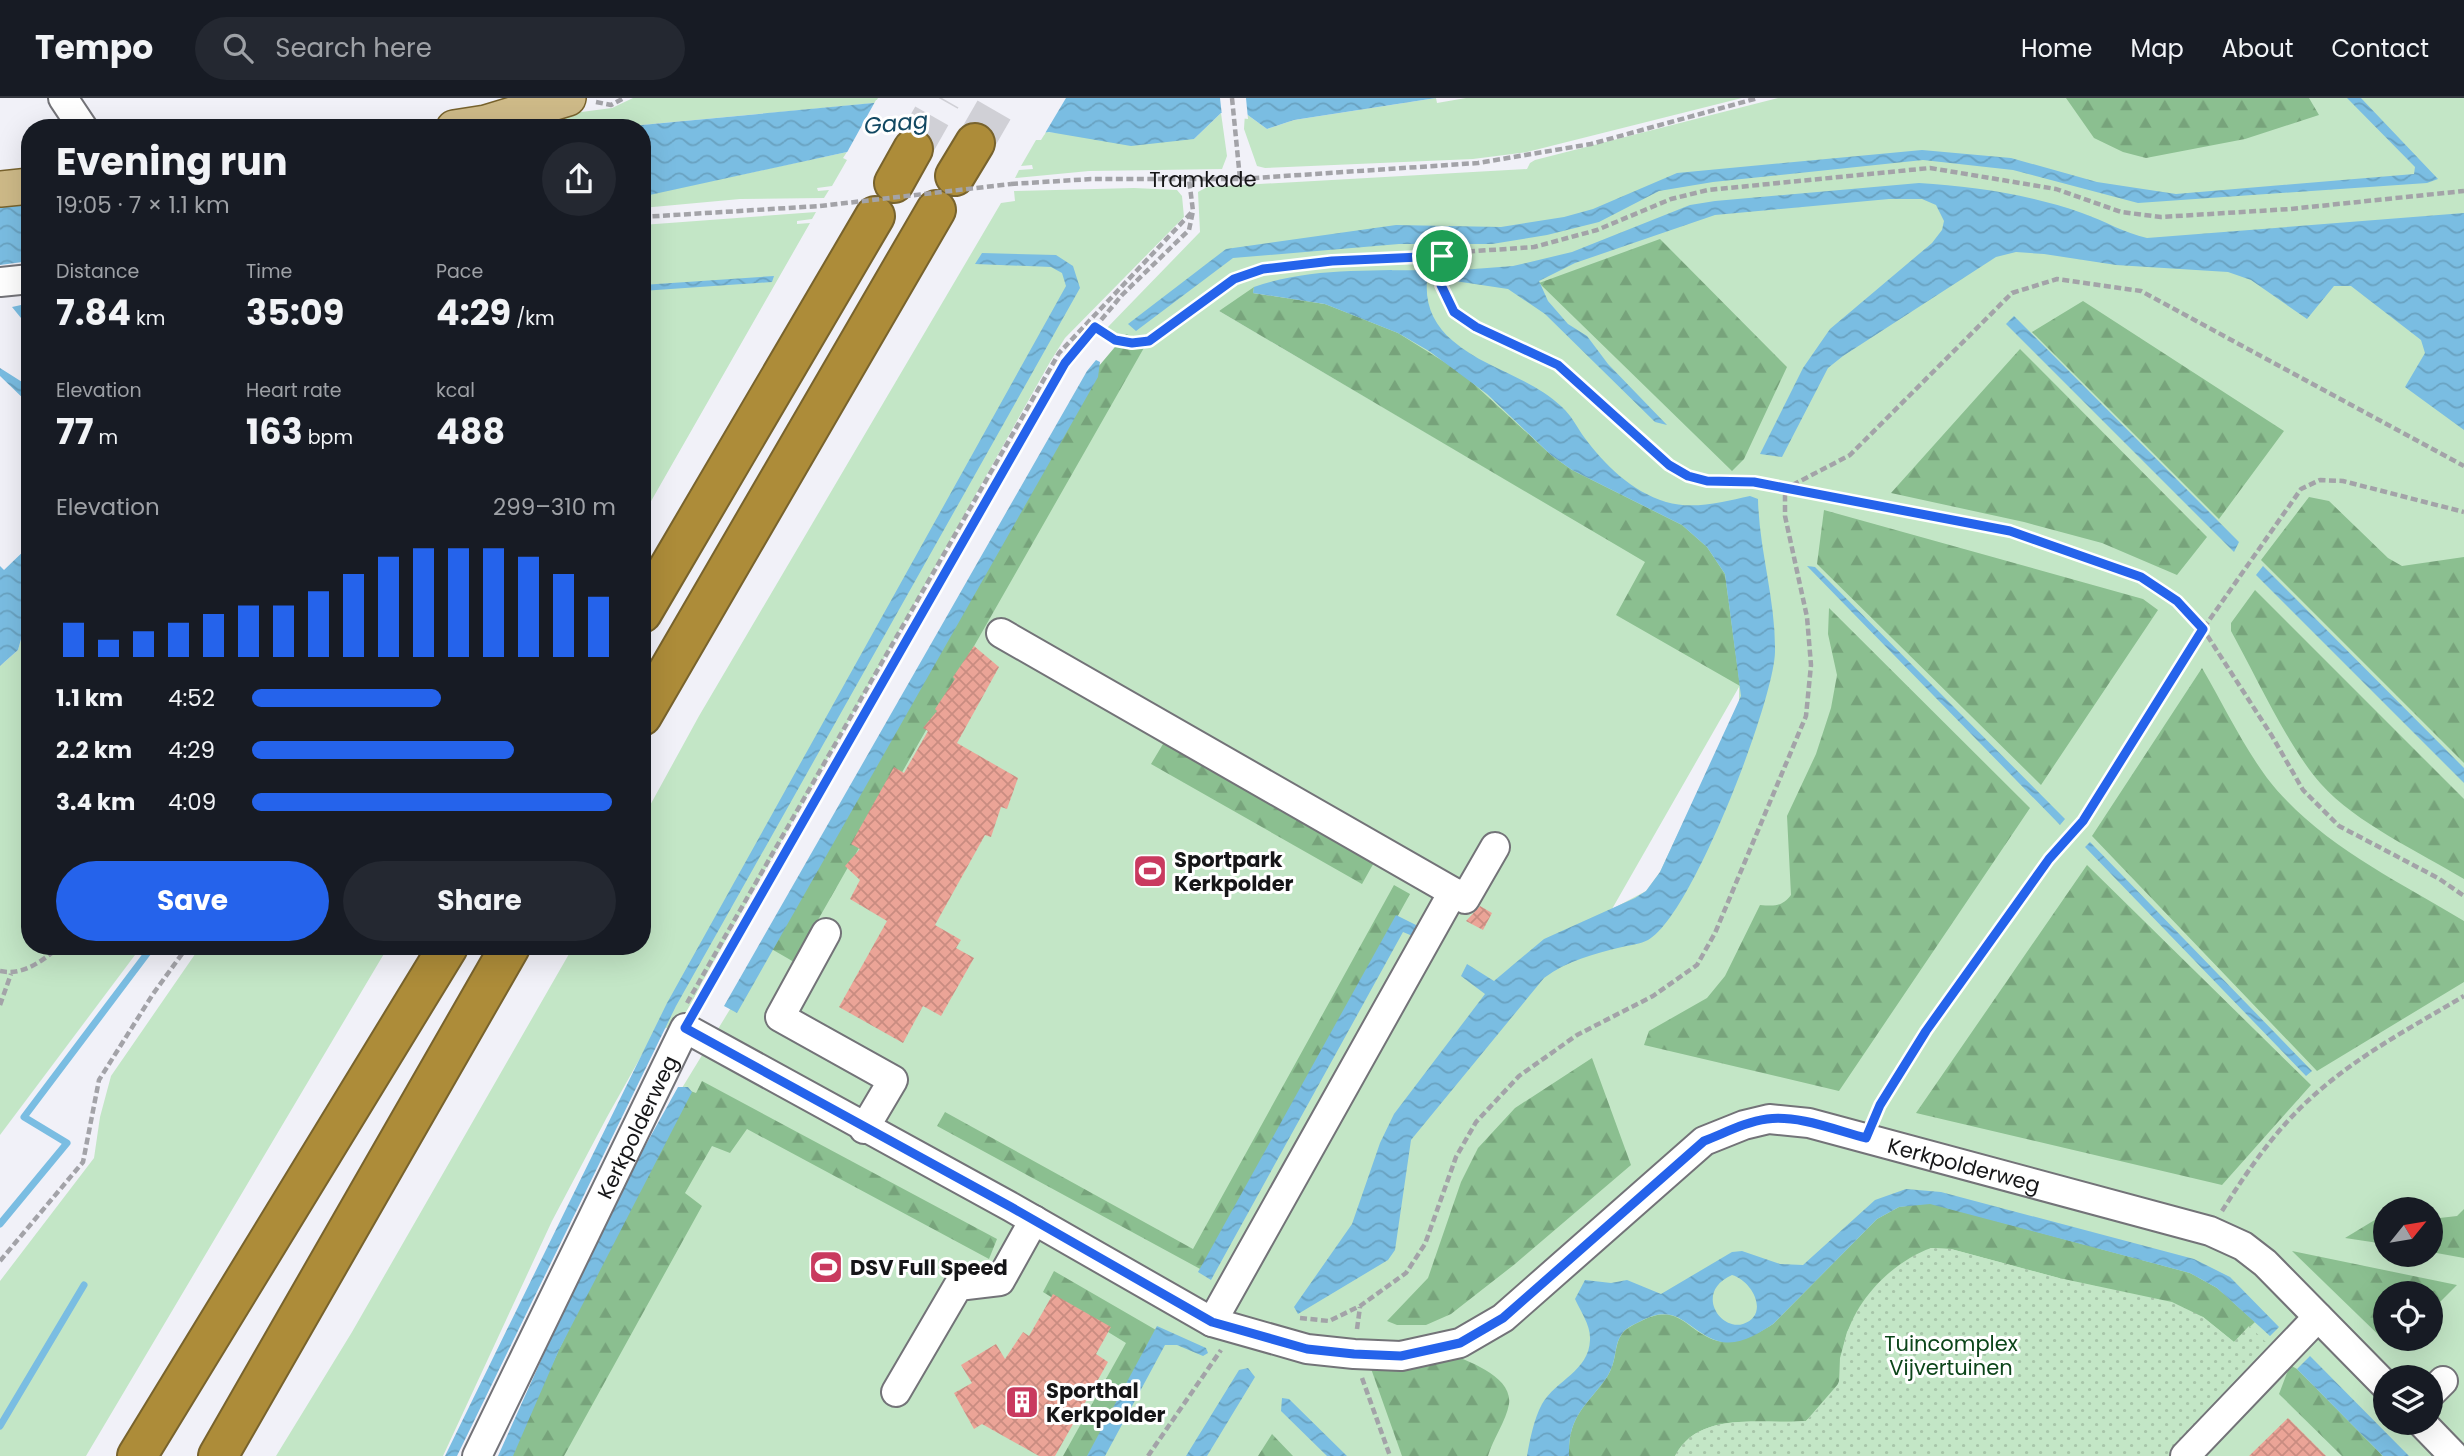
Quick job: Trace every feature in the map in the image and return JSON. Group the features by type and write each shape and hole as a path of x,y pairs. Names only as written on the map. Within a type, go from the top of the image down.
{"highway":[{"path":"955,176 975,143"},
{"path":"894,183 913,149"},
{"path":"651,701 936,210"},
{"path":"651,598 875,216"},
{"path":"137,1456 443,955"},
{"path":"218,1456 505,955"}],"main road":[{"path":"501,119 578,99"},
{"path":"0,189 21,187"}],"street":[{"path":"63,98 77,119"},
{"path":"0,282 21,280"},
{"path":"1001,633 1465,899 1494,847"},
{"path":"1222,1326 1453,892"},
{"path":"827,933 780,1017 893,1080 864,1129"},
{"name":"Kerkpolderweg","path":"477,1456 687,1026 864,1129 1034,1220 1222,1326 1307,1349 1401,1356 1460,1343 1503,1318 1704,1141 1769,1119 1809,1123 2210,1231 2243,1246 2373,1373"},
{"path":"896,1392 958,1286 1000,1281 1034,1220"},
{"path":"2185,1456 2318,1317"},
{"path":"2434,1435 2454,1456"}],"path":[{"path":"578,99 611,105 624,98"},
{"path":"1232,98 1240,179"},
{"name":"Tramkade","path":"651,216 820,206 1011,184 1091,179 1240,179 1478,163 1529,157 1591,144 1758,98"},
{"path":"1095,327 1115,340 1132,343 1149,341 1234,279 1263,269 1332,261 1442,256 1534,247 1597,230 1671,199 1709,190 1930,168 2056,189 2121,212 2161,217 2290,209 2464,191"},
{"path":"687,1026 1065,363 1145,271 1189,230 1193,211 1189,179"},
{"path":"687,1026 686,1005 1059,353 1193,211"},
{"path":"1442,256 1441,285 1454,312 1476,327 1558,365 1669,465 1688,476 1707,481 1754,482 2023,535 2141,577 2177,601 2203,629 2272,736 2303,790 2339,826 2438,878 2464,896"},
{"path":"1785,489 1850,455 2012,293 2057,279 2141,291 2464,467"},
{"path":"1866,1138 1880,1105 1926,1031 2049,859 2083,821 2203,629 2301,489 2320,480 2343,481 2464,512"},
{"path":"1295,1317 1329,1321 1360,1306 1406,1273 1425,1244 1456,1157 1476,1122 1519,1076 1567,1042 1653,996 1697,965 1715,933 1806,716 1810,653 1807,617 1786,516 1785,489"},
{"path":"0,971 10,974 39,964 50,955"},
{"path":"0,1261 83,1162 99,1080 153,994 181,955"},
{"path":"0,1005 10,974"},
{"path":"2210,1231 2253,1162 2311,1097 2356,1061 2464,996"},
{"path":"1148,1456 1220,1352 1222,1326"},
{"path":"1354,1354 1390,1456"}],"green space":[{"path":"633,98 878,98 875,103 651,124 651,119 552,119 566,114 612,108"},
{"path":"1436,98 1437,103 1466,98 1742,98 1527,152 1473,159 1265,168 1257,166 1244,129 1245,113 1267,129 1294,120"},
{"path":"1778,98 2464,98 2464,1456 509,1456 682,1088 768,947 1099,366 1125,335 1114,337 1105,330 1200,232 1198,192 1207,187 1527,169 1530,163","holes":["1253,293 1325,304 1730,611 1219,311","1739,687 1739,704 1660,872 1646,891 1612,909"]},
{"path":"2066,98 2309,98 2319,115 2245,139 2146,158 2123,152 2094,138"},
{"path":"1221,113 1227,156 1222,169 1089,171 1015,178 1019,170 1033,169 1032,165 1021,166 1036,140 1041,140 1046,132 1194,139"},
{"path":"847,152 843,158 847,160 832,186 817,188 818,191 829,190 824,198 740,199 651,207 651,194"},
{"path":"1134,188 1177,190 1182,196 1184,217 1065,338 1050,362 701,984 683,1021 659,1031 648,1044 607,1117 552,1221 443,1456 276,1456 352,1332 568,955 651,955 651,804 699,716 1001,203 1015,201 1014,191"},
{"path":"816,212 812,219 797,221 797,224 810,223 651,501 651,224"},
{"path":"1660,239 1787,367 1744,459 1732,471 1539,283"},
{"path":"1254,287 1253,293 1325,304 1398,333 1462,373 1551,455 1572,470 1682,525 1707,547 1725,574 1740,686 1616,615 1645,562 1219,311"},
{"path":"2083,301 2284,431 2219,519 2032,332"},
{"path":"1126,334 1141,340 1149,339 794,962 768,947 1099,366"},
{"path":"2020,349 2207,537 2177,575 2102,543 2024,522 1891,493"},
{"path":"2309,497 2329,501 2388,558 2402,566 2464,557 2464,763 2261,560"},
{"path":"1824,510 2143,599 2158,610 2041,785 1817,564"},
{"path":"2255,590 2464,799 2464,879 2352,812 2321,784 2309,769 2285,731 2231,631 2231,623"},
{"path":"1829,608 2030,808 1839,1091 1644,1045 1649,1031 1707,998 1725,976 1760,905 1777,905 1791,895 1787,816 1816,754 1831,708 1837,675 1828,634"},
{"path":"21,639 21,955 135,955 0,1135 0,666 18,650"},
{"path":"2202,668 2249,752 2287,801 2333,841 2464,921 2464,982 2317,1071 2092,836"},
{"path":"1166,739 1376,859 1362,884 1151,764"},
{"path":"2087,865 2311,1085 2222,1185 1916,1113"},
{"path":"1394,885 1410,894 1202,1270 937,1126 945,1112 1193,1249"},
{"path":"194,955 383,955 86,1456 0,1456 0,1281 94,1158 100,1117 111,1076"},
{"path":"1592,1058 1631,1165 1515,1264 1451,1314 1426,1325 1397,1325 1387,1321 1428,1278 1461,1182 1478,1148 1515,1108"},
{"path":"702,1081 997,1239 989,1259 747,1129 730,1153 712,1146 685,1193 702,1206 564,1456 509,1456 682,1088 696,1093"},
{"path":"1930,1203 2190,1273 2217,1288 2255,1322 2234,1342 2203,1317 1951,1249 1931,1248 1861,1306 1847,1332 1840,1358 1839,1383 1806,1421 1752,1421 1716,1425 1700,1431 1686,1441 1675,1456 1569,1456 1569,1442 1575,1421 1607,1377 1620,1337 1629,1328 1641,1321 1665,1314 1682,1320 1718,1341 1732,1342 1747,1338 1773,1324 1877,1219 1899,1207"},
{"path":"2464,1209 2464,1258 2443,1254 2443,1218 2457,1216"},
{"path":"2373,1221 2373,1242 2345,1238"},
{"name":"Tuincomplex Vijvertuinen","path":"1931,1248 1951,1249 2059,1278 2172,1302 2203,1317 2234,1342 2249,1326 2290,1365 2203,1456 1675,1456 1686,1441 1700,1431 1716,1425 1752,1421 1806,1421 1828,1399 1838,1384 1845,1341 1866,1297 1889,1273"},
{"path":"2292,1251 2438,1281 2373,1281 2373,1330"},
{"path":"1054,1271 1156,1330 1092,1456 1063,1456 1126,1343 1043,1292"},
{"path":"2443,1282 2457,1285 2443,1299"},
{"path":"1448,1353 1487,1371 1504,1385 1508,1394 1509,1404 1488,1456 1402,1456 1369,1363"},
{"path":"2290,1365 2383,1456 2342,1456 2279,1394"},
{"path":"1272,1434 1293,1456 1258,1456"}],"water":[{"name":"Gaag","path":"926,98 1436,98 1294,120 1267,129 1245,113 1221,113 1194,139 1131,146 1049,132 847,152 651,195 651,124"},
{"path":"2347,98 2361,98 2438,179 2427,183 2138,203 2013,170 1923,160 1713,182 1659,191 1599,222 1547,235 1492,244 1399,244 1233,258 1136,331 1128,324 1226,249 1396,225 1501,227 1564,217 1593,209 1677,173 1922,150 2011,158 2097,182 2176,194 2414,174 2415,167"},
{"path":"1919,183 1981,189 2043,201 2147,238 2464,213 2464,430 2405,387 2425,353 2421,340 2351,286 2334,286 2307,319 2251,280 2228,272 2116,265 2016,252 1996,257 1843,356 1828,368 1782,457 1760,454 1803,368 1830,329 1932,243 1942,230 1944,221 1936,205 1922,199 1889,199 1715,215 1575,263 1539,281 1548,301 1568,324 1587,336 1608,364 1667,425 1655,422 1545,314 1508,289 1448,280 1448,271 1513,266 1572,252 1690,205"},
{"path":"21,198 21,262 0,265 0,200"},
{"path":"982,253 1056,255 1073,266 1080,288 676,1006 457,1456 445,1456 667,1003 1066,286 1062,273 1051,267 975,264"},
{"path":"1432,270 1435,275 1427,281 1429,306 1446,335 1479,359 1550,397 1568,414 1601,457 1630,484 1653,497 1676,504 1708,504 1750,496 1758,499 1773,614 1775,652 1761,715 1746,759 1707,852 1686,893 1666,923 1648,940 1582,958 1544,978 1411,1140 1395,1250 1388,1260 1298,1314 1294,1307 1352,1224 1380,1143 1394,1114 1485,994 1461,976 1467,964 1494,981 1544,939 1646,891 1660,872 1741,696 1725,574 1707,547 1682,525 1572,470 1551,455 1487,394 1429,351 1398,333 1325,304 1253,293 1254,287 1320,273"},
{"path":"774,276 772,282 651,290 651,284"},
{"path":"21,305 21,318 12,307"},
{"path":"2014,316 2239,542 2234,552 2006,324"},
{"path":"1096,360 1100,362 1098,377 737,1013 724,1006 1087,371"},
{"path":"0,368 21,381 21,396 0,376"},
{"path":"21,554 21,639 18,650 0,666 0,566 4,570"},
{"path":"1807,566 1815,567 2065,819 2060,825"},
{"path":"2263,566 2464,768 2464,783 2256,575"},
{"path":"2090,842 2312,1071 2306,1076 2085,847"},
{"path":"1396,915 1420,927 1415,937 1403,932 1211,1280 1198,1272"},
{"path":"678,1087 688,1087 692,1092 559,1350 513,1456 498,1456 605,1218"},
{"path":"1906,1189 1941,1192 2194,1259 2230,1277 2279,1327 2270,1336 2217,1288 2190,1273 1930,1204 1899,1207 1877,1219 1773,1324 1761,1332 1733,1342 1718,1341 1682,1320 1665,1314 1629,1327 1618,1341 1607,1377 1575,1421 1569,1442 1569,1456 1527,1456 1542,1404 1555,1388 1578,1368 1588,1351 1589,1330 1575,1299 1585,1280 1611,1283 1627,1280 1661,1294 1732,1252 1742,1251 1780,1264 1803,1265 1875,1200","holes":["1732,1275 1740,1278 1752,1291 1757,1306 1751,1320 1734,1325 1719,1316 1713,1300 1714,1291"]},
{"path":"1157,1326 1206,1348 1208,1353 1203,1356 1177,1345 1165,1345 1105,1456 1087,1456"},
{"path":"2310,1356 2373,1420 2373,1435 2388,1435 2409,1456 2383,1456 2297,1369"},
{"path":"1248,1368 1255,1377 1207,1456 1186,1456 1239,1370"},
{"path":"1282,1398 1289,1399 1347,1456 1327,1456 1281,1411"}],"pier":[{"path":"1066,98 1044,135 845,156 876,100"},
{"path":"1220,98 1246,98 1248,119 1222,116"}],"building":[{"path":"974,646 999,667 957,743 1018,778 1007,809 1001,807 991,837 985,835 935,925 961,940 956,948 974,958 941,1016 923,1006 903,1043 839,1007 887,921 850,899 860,880 845,866 860,849 851,844 894,767 904,773 928,731 923,728 937,711 935,709 955,679 953,677"},
{"path":"1480,906 1492,913 1483,930 1466,921"},
{"name":"Sporthal Kerkpolder","path":"1053,1294 1111,1327 1096,1354 1108,1362 1055,1456 1039,1456 982,1424 974,1429 954,1393 972,1383 961,1365 996,1344 1005,1359 1023,1332 1029,1336"},
{"path":"2288,1418 2326,1456 2249,1456"}],"waterway":[{"path":"0,1224 67,1143 24,1117 146,955"},
{"path":"0,1426 84,1285"}],"tunnel":[{"path":"913,149 942,98"},
{"path":"975,143 1001,98"}],"place":[{"name":"Sportpark Kerkpolder","path":"1150,871"},
{"name":"DSV Full Speed","path":"826,1267"},
{"name":"Sporthal Kerkpolder","path":"1022,1402"}],"route":[{"path":"1442,256 1441,285 1454,312 1476,327 1558,365 1669,465 1688,476 1707,481 1754,482 2010,531 2141,577 2177,601 2203,629 2083,821 2049,859 1926,1031 1880,1105 1866,1138 1809,1123 1769,1119 1744,1125 1704,1141 1503,1318 1460,1343 1401,1356 1354,1354 1307,1349 1212,1322 1011,1207 836,1114 685,1028 1065,363 1095,327 1115,340 1132,343 1149,341 1234,279 1263,269 1332,261 1442,256"}]}
